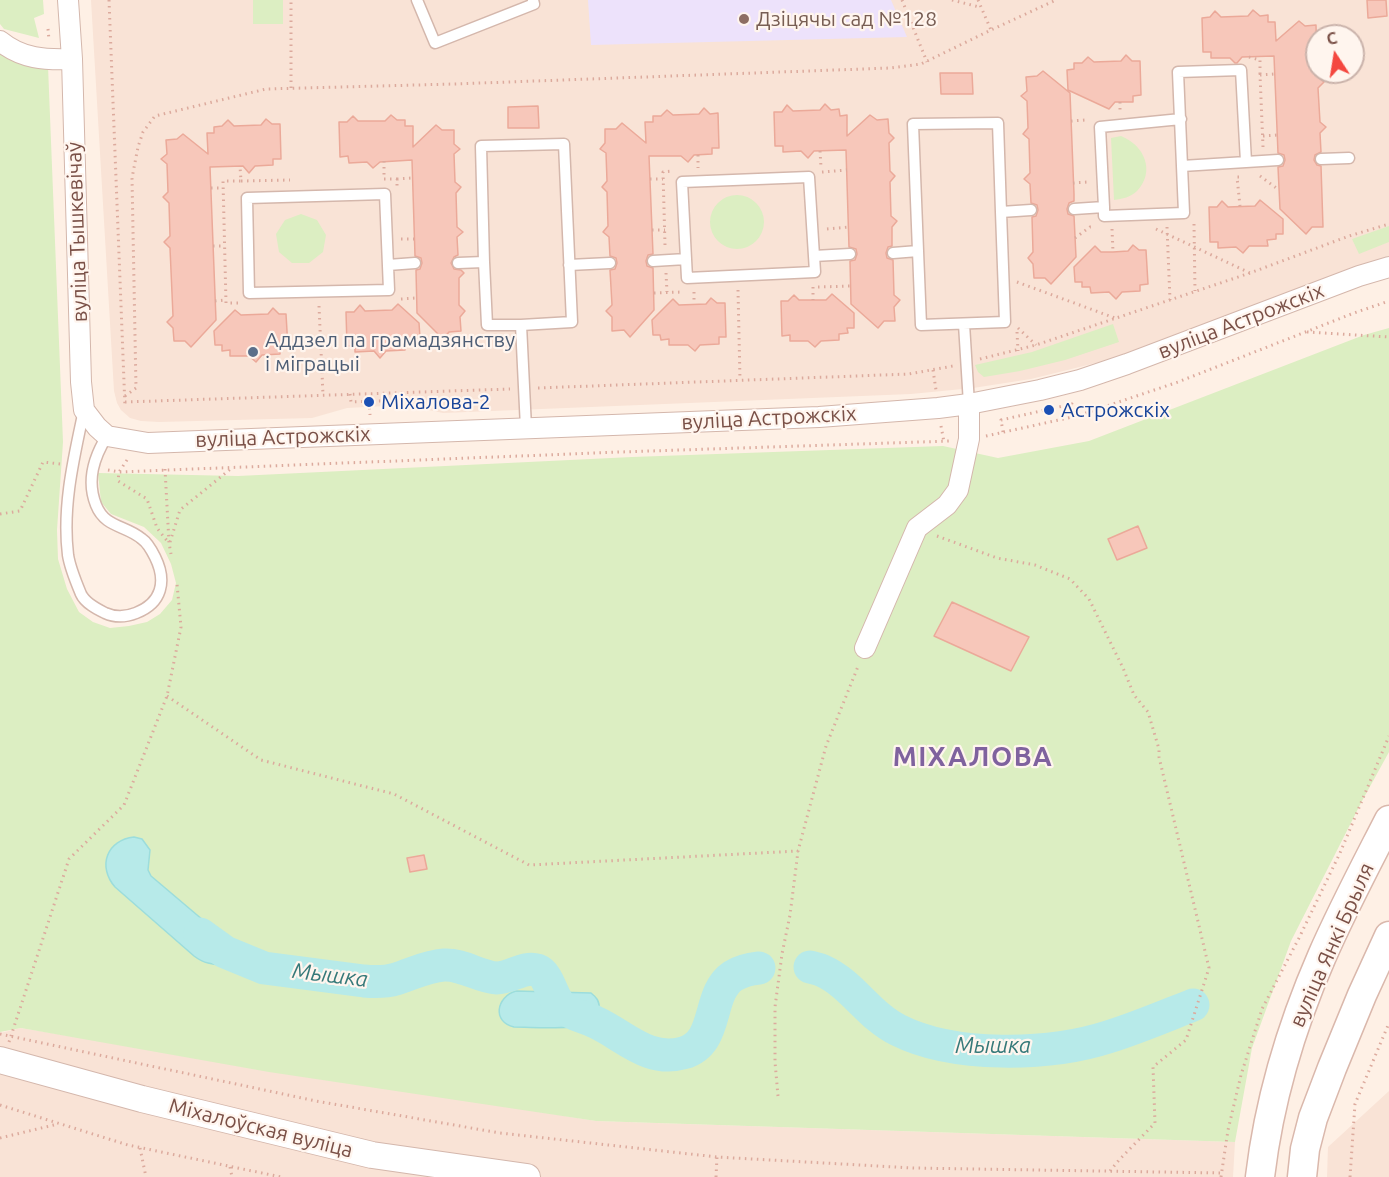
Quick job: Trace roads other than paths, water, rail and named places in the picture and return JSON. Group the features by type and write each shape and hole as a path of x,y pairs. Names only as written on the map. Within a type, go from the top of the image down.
{"main road":[{"name":"вуліца Янкі Брыля","path":"1260,1177 1264,1141 1276,1085 1291,1036 1322,956 1389,820"},
{"path":"1302,1177 1305,1149 1313,1118 1362,994 1389,936"}],"street":[{"name":"вуліца Тышкевічаў","path":"68,0 72,59 81,382 84,410"},
{"path":"0,41 25,56 50,60 72,59"},
{"name":"вуліца Астрожскіх","path":"117,438 148,443 526,429 819,417 969,404 1080,380 1359,276 1389,267"},
{"path":"866,648 917,528 947,505 958,490 969,439 969,404"},
{"path":"84,410 97,427 117,438"},
{"name":"Міхалоўская вуліца","path":"0,1060 142,1099 372,1155 527,1177"}],"lane":[{"path":"417,0 435,43 534,4 533,0"},
{"path":"1180,119 1100,127 1104,216 1184,213 1180,119 1178,72 1240,70 1246,162"},
{"path":"998,123 1005,322 921,325 918,251 913,124 998,123"},
{"path":"564,144 569,264 572,322 487,326 481,146 564,144"},
{"path":"1321,159 1349,158"},
{"path":"1182,166 1278,160"},
{"path":"809,177 815,272 687,278 686,259 682,182 809,177"},
{"path":"385,194 388,264 389,290 249,293 248,198 385,194"},
{"path":"1074,209 1104,207"},
{"path":"1001,212 1031,210"},
{"path":"893,253 918,251"},
{"path":"814,256 850,254"},
{"path":"653,261 686,259"},
{"path":"458,263 484,262"},
{"path":"569,264 610,263"},
{"path":"388,264 415,264"},
{"path":"964,324 969,404"},
{"path":"521,326 526,429"},
{"path":"84,410 72,466 67,517 68,556 82,598 96,609 111,616 126,617 146,609 157,597 162,585 159,565 152,550 143,539 104,518 96,505 90,483 97,453 117,438"}],"water":[{"path":"134,837 142,839 150,850 148,870 151,876 236,948 238,954 234,961 218,964 206,963 197,958 115,887 107,871 108,855 117,843"},
{"path":"516,991 591,993 599,1004 599,1009 590,1021 576,1027 514,1027 502,1020 499,1009 504,998"}],"waterway":[{"name":"Мышка","path":"200,934 225,952 264,968 364,981 392,980 444,965 458,966 497,978 527,970 537,970 545,977 558,1003 566,1010 606,1027 647,1051 670,1055 695,1048 708,1029 719,994 725,984 739,973 759,968"},
{"name":"Мышка","path":"810,967 821,970 843,984 878,1017 898,1030 946,1046 973,1050 1030,1051 1084,1043 1130,1030 1193,1005"}],"place":[{"name":"Дзіцячы сад №128","path":"744,19"},
{"name":"Аддзел па грамадзянству і міграцыі","path":"253,352"},
{"name":"Міхалова-2","path":"369,402"},
{"name":"Астрожскіх","path":"1049,410"}],"district":[{"name":"МІХАЛОВА","path":"973,757"}]}
